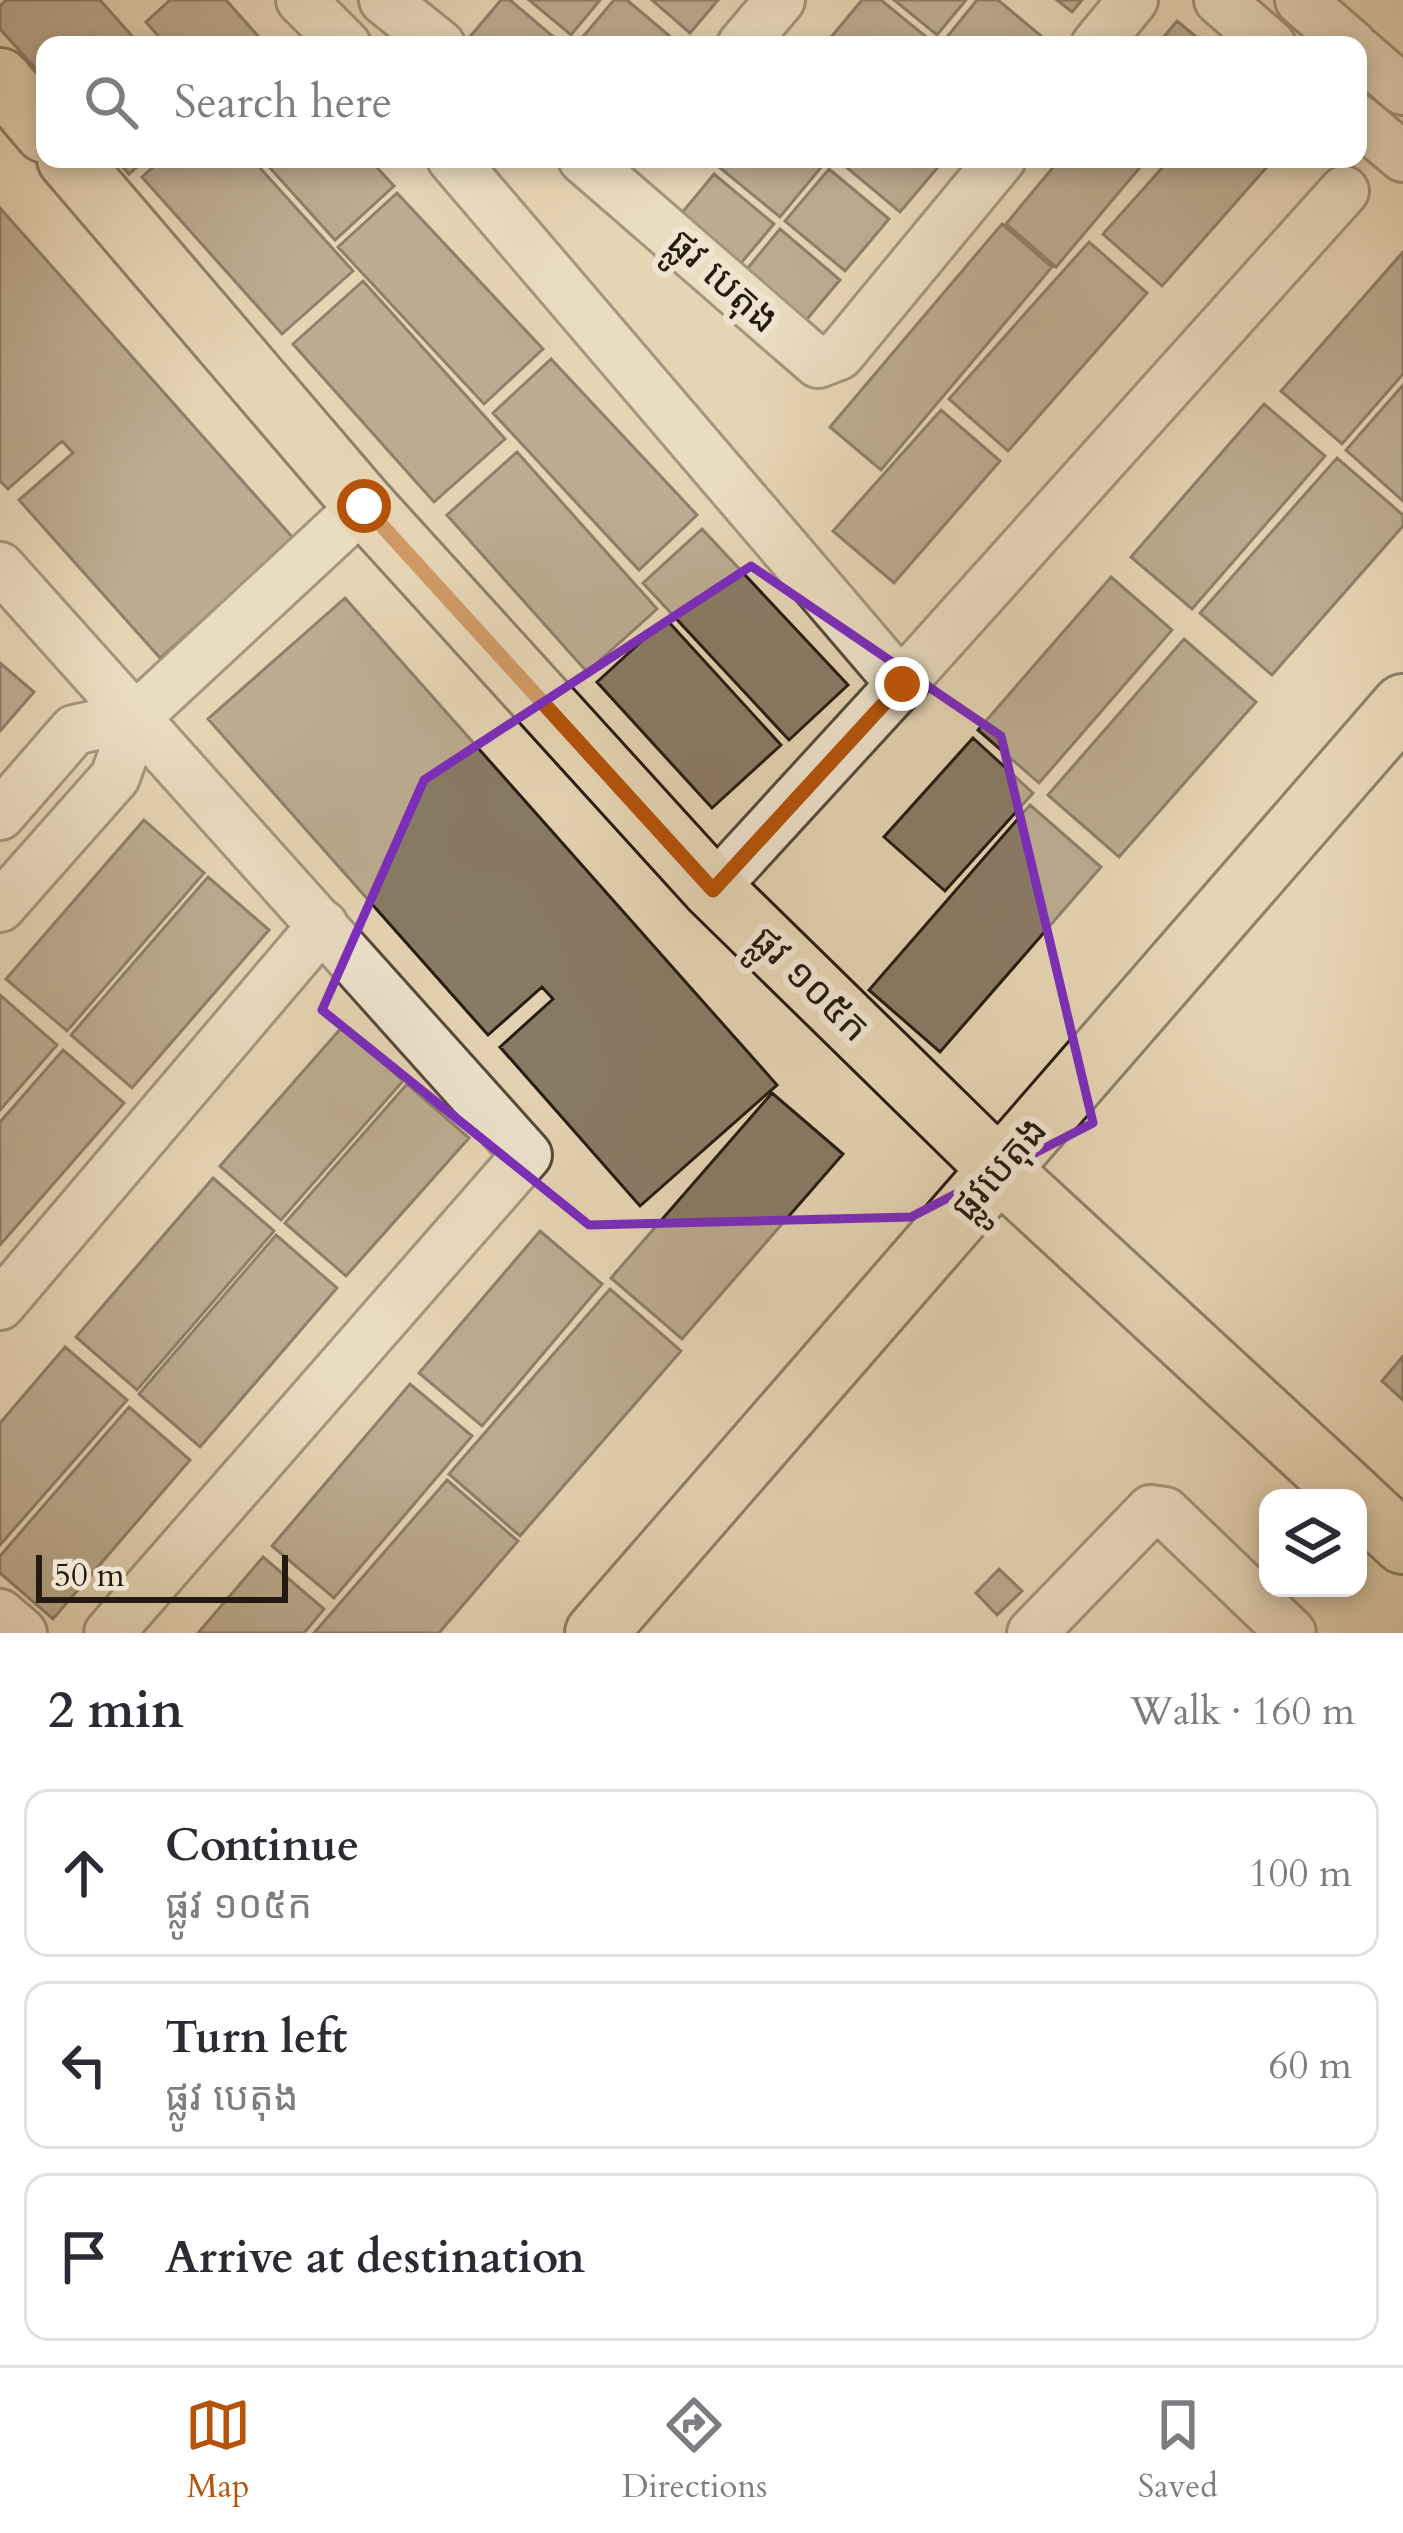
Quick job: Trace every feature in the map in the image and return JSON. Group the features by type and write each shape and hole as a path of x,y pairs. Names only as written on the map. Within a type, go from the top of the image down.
{"main road":[{"path":"0,79 36,121"},
{"name":"ផ្លូវ ១០៥ក","path":"76,168 364,506 713,890 999,1169 1345,1489"},
{"name":"ផ្លូវបេតុង","path":"596,1633 1403,705"},
{"name":"ផ្លូវ ១០៥ក","path":"1367,1509 1403,1543"}],"street":[{"path":"301,0 337,36"},
{"path":"750,36 780,0"},
{"path":"1103,36 1133,0"},
{"path":"1219,0 1261,36"},
{"path":"1300,0 1341,36"},
{"path":"1367,58 1403,90"},
{"path":"1367,127 1403,157"},
{"path":"460,168 902,684"},
{"name":"ផ្លូវ បេតុង","path":"615,168 818,363 838,355 994,168"},
{"path":"713,890 1344,191"},
{"path":"0,907 115,777 137,716 364,506"},
{"path":"0,567 527,1155 110,1633"},
{"path":"0,815 74,730 137,716"},
{"path":"0,1305 323,925"},
{"path":"1032,1633 1151,1510 1165,1511 1290,1633"},
{"path":"0,1614 22,1633"}],"highlighted area":[{"path":"751,566 1001,736 1093,1123 911,1217 589,1225 322,1010 424,780"}],"building":[{"path":"6,0 100,0 132,36 36,36 36,69 0,29 0,6"},
{"path":"170,0 226,0 258,36 158,36 146,22"},
{"path":"501,0 510,0 552,36 471,36"},
{"path":"529,0 600,0 571,35"},
{"path":"614,0 627,0 670,36 584,36"},
{"path":"652,0 718,0 690,33"},
{"path":"862,0 881,0 925,36 832,36"},
{"path":"894,0 966,0 937,35"},
{"path":"977,0 998,0 1041,36 948,36"},
{"path":"1057,0 1082,0 1072,12"},
{"path":"1177,21 1195,36 1164,36"},
{"path":"152,168 260,168 353,271 282,334 142,177"},
{"path":"270,168 377,168 394,186 335,240"},
{"path":"720,168 821,168 780,217"},
{"path":"847,168 937,168 900,212"},
{"path":"1053,168 1139,168 1056,267 1006,224"},
{"path":"1162,168 1266,168 1162,286 1103,234"},
{"path":"829,169 889,219 845,271 785,221"},
{"path":"714,174 774,224 730,276 671,226"},
{"path":"397,193 543,349 484,404 338,247"},
{"path":"0,208 294,539 160,658 19,500 73,453 62,441 8,489 0,481"},
{"path":"1002,224 1052,267 881,470 830,427"},
{"path":"780,229 840,280 796,332 737,281"},
{"path":"1089,242 1147,293 1008,451 949,399"},
{"path":"1403,252 1403,374 1342,444 1281,391"},
{"path":"363,281 505,439 434,502 293,344"},
{"path":"551,359 697,515 639,570 493,413"},
{"path":"1403,385 1403,501 1346,450"},
{"path":"1264,404 1325,456 1192,609 1131,557"},
{"path":"941,410 1000,461 894,583 833,531"},
{"path":"517,452 657,609 587,672 447,515"},
{"path":"1337,458 1403,515 1403,526 1272,675 1200,613"},
{"path":"702,529 848,685 789,740 643,583"},
{"path":"1111,577 1172,630 1039,783 978,730"},
{"path":"345,598 777,1085 640,1206 500,1047 553,999 542,987 488,1035 208,719"},
{"path":"666,619 781,745 712,808 597,682"},
{"path":"1184,639 1256,702 1119,857 1048,795"},
{"path":"0,663 34,692 0,731"},
{"path":"973,738 1033,793 945,891 884,837"},
{"path":"1030,805 1101,867 940,1052 869,990"},
{"path":"144,820 204,873 67,1031 6,979"},
{"path":"208,877 269,930 132,1088 71,1035"},
{"path":"0,995 57,1045 0,1110"},
{"path":"342,1027 403,1081 281,1220 220,1166"},
{"path":"63,1050 124,1103 0,1245 0,1122"},
{"path":"407,1084 469,1138 346,1276 285,1223"},
{"path":"772,1093 843,1154 682,1339 611,1278"},
{"path":"213,1178 274,1231 137,1390 76,1337"},
{"path":"540,1231 602,1284 482,1426 419,1373"},
{"path":"276,1235 337,1288 200,1447 139,1394"},
{"path":"610,1289 681,1351 520,1536 449,1474"},
{"path":"65,1347 127,1400 0,1545 0,1423"},
{"path":"1403,1356 1403,1400 1382,1381"},
{"path":"410,1384 472,1436 334,1598 272,1546"},
{"path":"129,1407 190,1460 53,1619 0,1573 0,1556"},
{"path":"447,1480 518,1541 439,1633 314,1633"},
{"path":"263,1557 324,1609 304,1633 198,1633"},
{"path":"999,1569 1022,1591 997,1615 976,1593"}],"route":[{"path":"364,506 713,890 902,684"}]}
